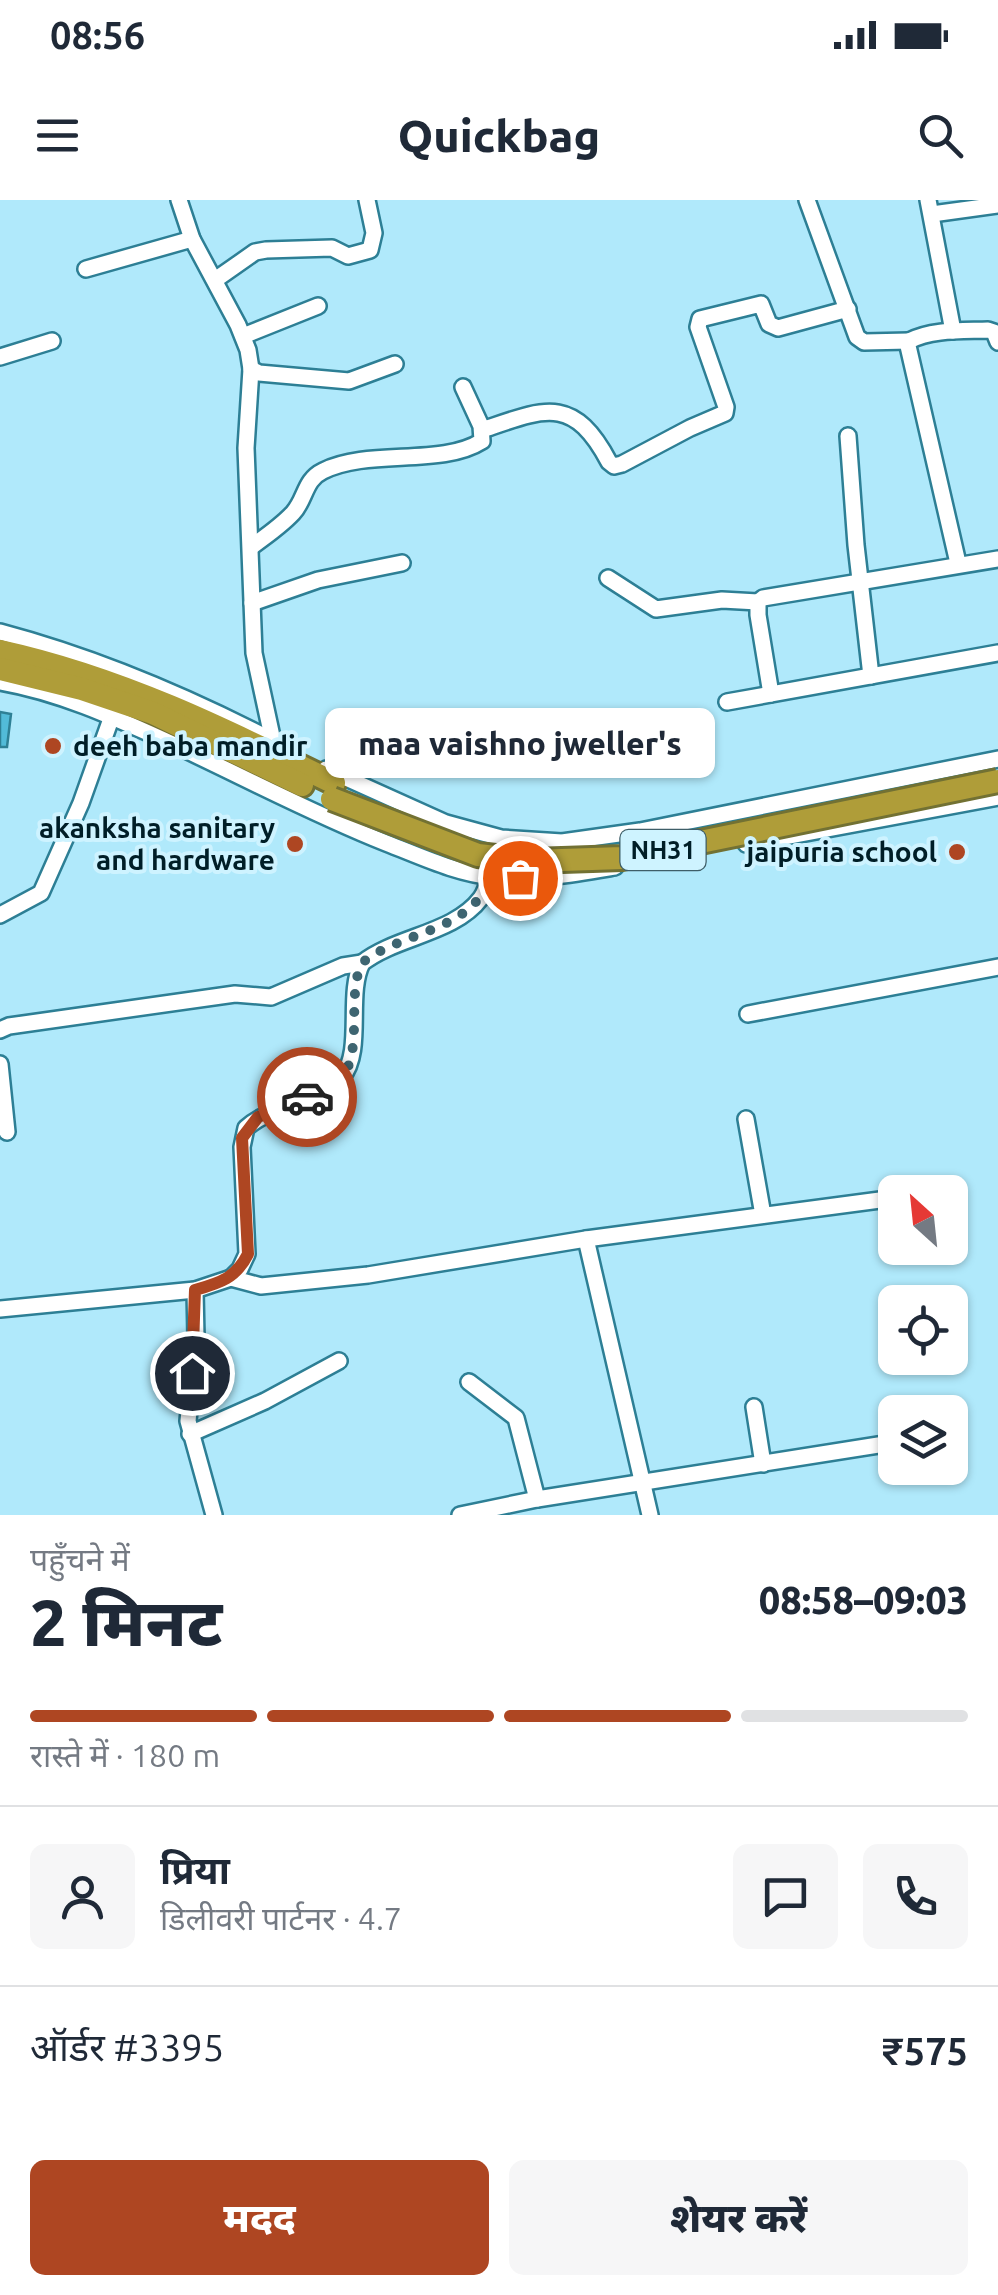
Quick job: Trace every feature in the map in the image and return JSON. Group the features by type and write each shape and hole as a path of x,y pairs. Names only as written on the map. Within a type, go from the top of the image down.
{"highway":[{"name":"NH31","path":"0,651 149,695 204,718 333,791 490,842 586,848 998,763"},
{"name":"NH31","path":"0,669 153,713 478,855 572,861 622,858 998,781"}],"street":[{"path":"179,200 192,239 243,336 251,370 246,448 252,603 256,670 272,741"},
{"path":"215,280 255,252 332,248 348,256 370,250 374,233 368,200"},
{"path":"807,200 860,340 909,341 953,331 988,330 994,332 998,342"},
{"path":"953,331 930,207 998,205"},
{"path":"86,270 192,239"},
{"path":"482,430 538,411 560,413 591,432 609,462 614,466 622,464 726,414 698,327 700,319 761,304 769,324 778,328 848,309"},
{"path":"243,336 318,306"},
{"path":"0,357 52,341"},
{"path":"909,341 958,563"},
{"path":"251,370 349,381 395,364"},
{"path":"251,548 293,514 307,485 320,472 352,461 456,451 482,442 482,430 463,387"},
{"path":"848,436 871,676"},
{"path":"608,578 656,609 722,600 758,602 771,596 998,559"},
{"path":"252,603 318,580 402,564"},
{"path":"758,602 771,694"},
{"path":"0,632 95,661 179,693 357,785 446,823 500,838 562,842 998,763"},
{"path":"727,702 998,653"},
{"path":"0,682 32,688 112,716 330,821 431,860 490,877 547,879 998,797"},
{"path":"0,915 41,893 95,767 112,716"},
{"path":"0,1030 235,994 271,997 343,966 362,963 451,921 480,900 500,838"},
{"path":"0,1309 195,1290 231,1278 248,1254 242,1138 258,1117 340,1079 349,1061 356,981 362,963"},
{"path":"748,1014 998,967"},
{"path":"0,1064 7,1132"},
{"path":"746,1119 762,1216"},
{"path":"231,1278 278,1286 878,1200"},
{"path":"586,1239 650,1515"},
{"path":"195,1290 190,1434 214,1515"},
{"path":"190,1434 265,1401 339,1361"},
{"path":"470,1382 516,1418 537,1500"},
{"path":"754,1406 762,1464"},
{"path":"460,1515 878,1445"}],"building":[{"path":"0,712 11,714 7,747 0,747"}],"way so far":[{"path":"307,1097 333,1085 346,1070 356,981 362,963 451,921 480,900 490,877 520,878"}],"place":[{"name":"deeh baba mandir","path":"53,746"},
{"name":"akanksha sanitary and hardware","path":"295,844"},
{"name":"jaipuria school","path":"957,852"},
{"name":"maa vaishno jweller's","path":"520,878"}],"route":[{"path":"192,1373 195,1290 231,1278 248,1254 242,1148 246,1128 273,1109 307,1097"}]}
